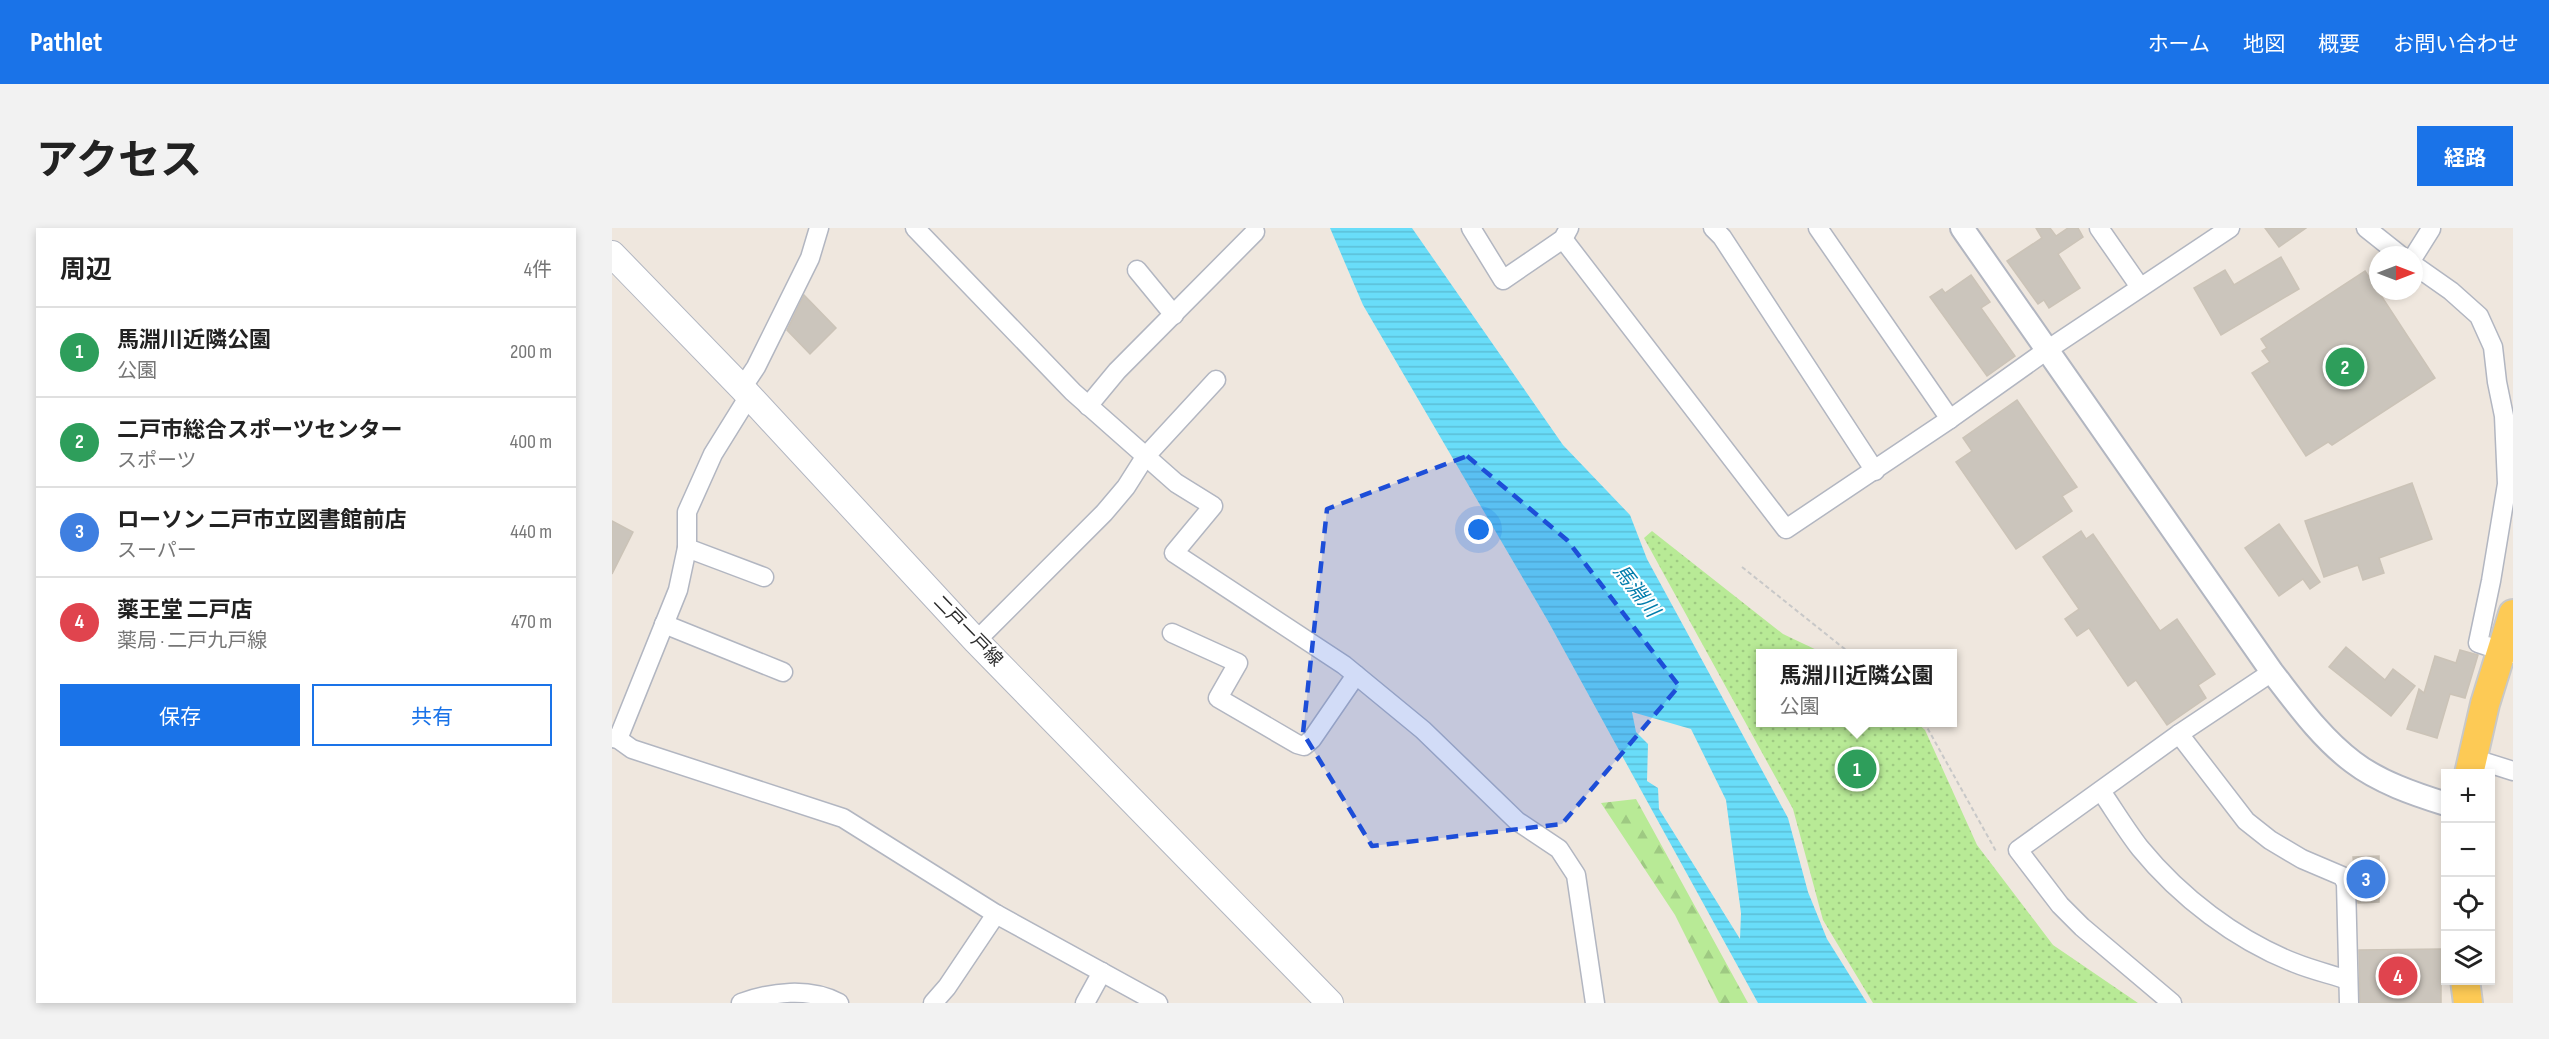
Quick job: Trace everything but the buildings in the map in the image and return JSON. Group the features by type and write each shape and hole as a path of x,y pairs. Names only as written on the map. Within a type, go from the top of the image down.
{"main road":[{"name":"二戸一戸線","path":"612,254 745,392 976,641 1330,1003"},
{"path":"2470,766 2508,653 2513,614"},
{"path":"2466,985 2468,1003"}],"street":[{"path":"819,228 810,258 713,454 687,512 687,548 678,590 615,738 632,749 843,818 996,914 1158,1003"},
{"path":"915,228 1088,406 1176,483 1213,506 1173,553 1356,675 1423,730 1517,821 1559,849 1576,875 1595,1003"},
{"path":"1471,228 1503,280 1566,233 1786,529 1875,471 2140,287 2209,234 2230,228"},
{"path":"1713,228 1722,237 1875,471"},
{"path":"1818,228 1950,419"},
{"path":"1962,228 2272,672 2310,722 2354,763 2381,779 2441,802"},
{"path":"2099,228 2140,287"},
{"path":"2366,228 2389,246"},
{"path":"2420,246 2431,229"},
{"path":"1088,406 1117,371 1255,232"},
{"path":"1137,270 1173,315"},
{"path":"2423,272 2451,291 2479,316 2493,347 2504,416 2507,484 2492,581 2478,643 2508,653"},
{"path":"976,641 1104,513 1126,487 1145,457 1216,380"},
{"path":"687,548 764,577"},
{"path":"664,624 783,672"},
{"path":"1172,633 1238,663 1218,698 1304,746 1312,739 1356,675"},
{"path":"2172,1003 2082,927 2060,905 2018,850 2179,734 2272,672"},
{"path":"2179,734 2246,821 2270,840 2302,859 2342,876 2346,883 2349,1003"},
{"path":"2470,766 2513,771"},
{"path":"2101,791 2140,848 2171,882 2213,917 2255,944 2295,963 2348,980"},
{"path":"933,1003 947,987 996,914"},
{"path":"1085,1003 1102,972"},
{"path":"741,1003 764,994 799,993 839,1003"}],"path":[{"path":"1742,567 1845,649"},
{"path":"1926,727 1997,853"}],"highlighted area":[{"path":"1467,456 1567,540 1679,686 1562,824 1372,846 1303,733 1327,509"}],"green space":[{"path":"1652,531 1783,634 1815,649 1756,649 1756,727 1922,727 1925,730 1977,845 2053,945 2138,1003 1873,1003 1823,920 1793,809 1644,538"},
{"path":"1636,799 1748,1003 1719,1003 1675,915 1601,803"}],"water":[{"name":"馬淵川","path":"1330,228 1412,228 1563,445 1630,515 1647,559 1788,818 1808,892 1827,939 1867,1003 1758,1003 1548,621 1363,305","holes":["1632,712 1691,729 1726,800 1741,913 1740,939 1659,809 1658,788 1647,781 1648,744 1636,732"]}],"place":[{"name":"二戸市総合スポーツセンター","path":"2345,367"},
{"name":"馬淵川近隣公園","path":"1857,769"},
{"name":"ローソン 二戸市立図書館前店","path":"2366,879"},
{"name":"薬王堂 二戸店","path":"2398,976"}]}
